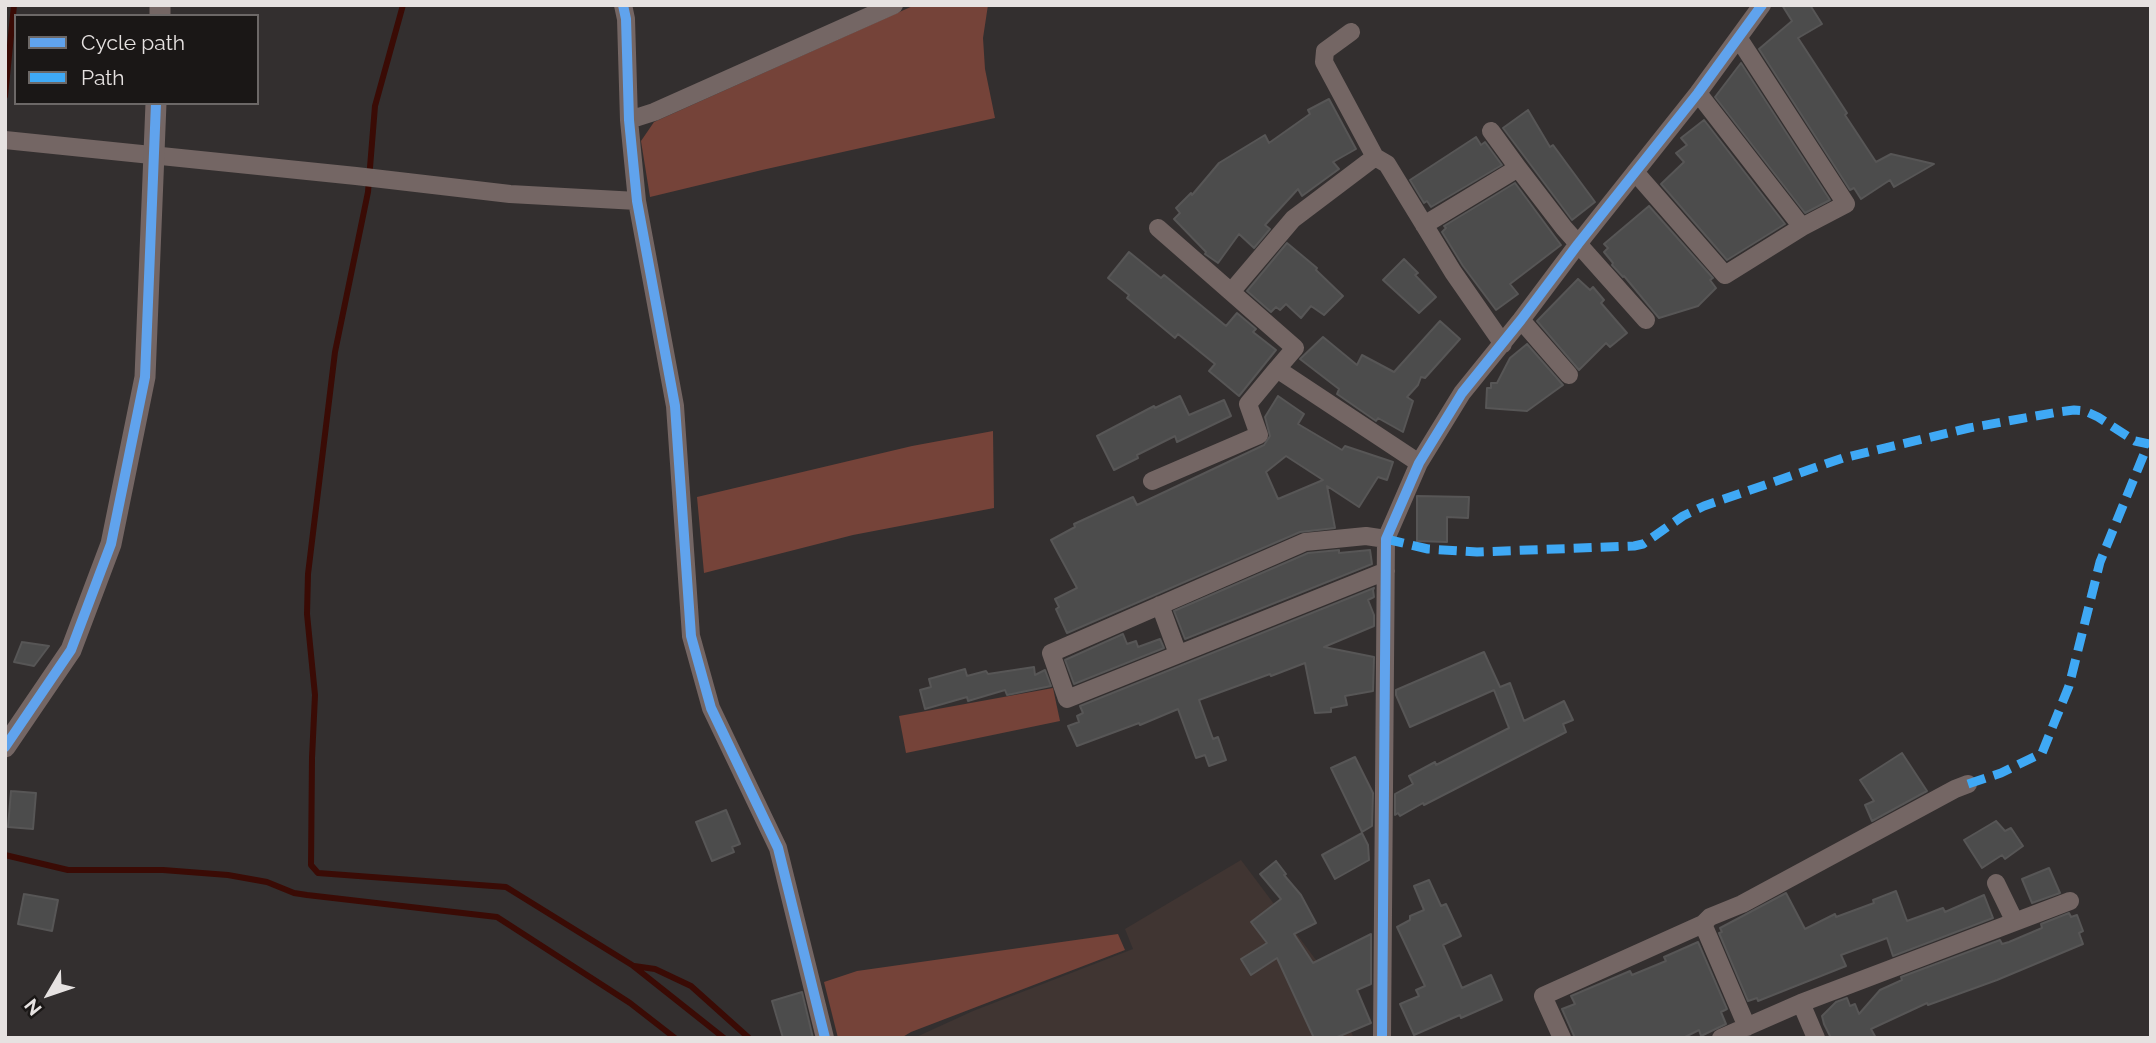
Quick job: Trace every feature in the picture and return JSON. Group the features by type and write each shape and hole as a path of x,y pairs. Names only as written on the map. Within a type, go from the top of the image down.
{"street":[{"path":"624,5 629,120 637,201 675,406 691,636 711,708 778,848 825,1038"},
{"path":"629,120 654,112 894,5"},
{"path":"1382,1038 1386,538 1419,463 1462,393 1698,93 1762,5"},
{"path":"1350,32 1325,51 1324,62 1375,157 1387,164 1503,344"},
{"path":"1635,172 1725,275 1802,227 1846,204 1739,38"},
{"path":"1698,93 1802,227"},
{"path":"5,747 71,650 111,544 145,377 156,105"},
{"path":"1490,131 1578,244 1646,320"},
{"path":"12,140 510,194 637,201"},
{"path":"1231,292 1293,219 1375,157"},
{"path":"1424,225 1518,168"},
{"path":"1153,481 1259,435 1248,404 1295,348 1158,228"},
{"path":"1521,320 1569,375"},
{"path":"1277,369 1419,463"},
{"path":"1386,538 1366,536 1305,542 1051,653 1067,699 1386,571"},
{"path":"1160,605 1178,654"},
{"path":"1562,1038 1543,996 1703,924 1710,917 1742,904 1968,784"},
{"path":"1996,883 2015,922"},
{"path":"1721,1038 1801,1003 2070,901"},
{"path":"1703,924 1747,1027"},
{"path":"1801,1003 1816,1038"}],"shaded area":[{"path":"915,5 988,5 983,38 985,69 995,118 650,197 641,141 654,122"},
{"path":"993,431 994,508 853,535 704,573 697,497 912,446"},
{"path":"1053,688 1060,721 906,753 899,716"},
{"path":"1241,860 1316,960 1354,1038 914,1038 973,1011 1133,949 1125,929"},
{"path":"1118,934 1125,950 901,1038 838,1038 824,982 857,971"}],"building":[{"path":"1782,5 1810,5 1822,24 1798,38 1876,162 1891,154 1934,164 1894,187 1890,180 1861,199 1854,188 1850,190 1759,49 1792,21"},
{"path":"1741,63 1830,200 1805,213 1715,97"},
{"path":"1329,99 1356,149 1333,162 1339,169 1302,196 1298,189 1265,225 1270,229 1254,248 1239,234 1218,263 1205,254 1174,219 1180,213 1176,208 1191,193 1192,195 1219,163 1265,135 1269,143 1310,114 1308,110"},
{"path":"1528,110 1550,147 1553,145 1595,202 1572,220 1503,128"},
{"path":"1704,120 1785,224 1727,260 1661,184 1684,162 1676,153 1687,145 1681,138"},
{"path":"1476,137 1481,145 1485,142 1502,165 1431,207 1427,201 1424,203 1410,180"},
{"path":"1515,183 1561,245 1510,284 1518,294 1496,310 1442,232 1446,228 1444,226"},
{"path":"1649,206 1713,278 1710,280 1716,288 1698,306 1659,318 1612,265 1604,252 1608,248 1604,244"},
{"path":"1287,243 1317,268 1343,296 1324,315 1311,306 1301,318 1286,304 1280,310 1276,307 1271,312 1247,291"},
{"path":"1129,252 1161,278 1164,275 1226,326 1237,313 1256,329 1253,332 1276,350 1239,396 1209,371 1215,364 1178,334 1175,338 1127,298 1129,295 1108,278"},
{"path":"1404,259 1436,297 1419,313 1383,280"},
{"path":"1578,279 1590,290 1593,287 1604,300 1601,303 1627,333 1610,347 1606,343 1579,370 1537,321"},
{"path":"1440,321 1460,339 1425,378 1421,377 1418,385 1407,397 1413,401 1403,432 1378,418 1376,421 1337,394 1339,389 1300,359 1323,337 1357,365 1362,355 1394,372"},
{"path":"1527,344 1563,385 1527,411 1486,408 1487,388 1491,388 1491,383 1497,383 1510,358"},
{"path":"1180,396 1189,415 1224,400 1231,416 1177,442 1175,436 1114,470 1097,436 1154,406 1155,408"},
{"path":"1278,396 1304,414 1298,424 1342,450 1345,446 1393,462 1387,480 1378,477 1359,507 1327,486 1335,528 1300,532 1067,633 1056,609 1059,607 1055,599 1077,588 1051,540 1075,527 1074,524 1133,497 1137,505 1264,445 1270,436 1265,417","holes":["1286,456 1323,480 1278,499 1266,472"]},
{"path":"1417,496 1469,497 1468,518 1447,517 1447,542 1417,541"},
{"path":"1339,550 1339,553 1370,550 1372,564 1185,639 1174,611 1308,553"},
{"path":"1374,588 1374,597 1368,600 1374,615 1374,626 1324,647 1374,657 1373,691 1345,696 1347,705 1331,708 1331,712 1315,713 1305,663 1199,700 1213,739 1218,737 1226,760 1209,766 1205,755 1196,758 1178,709 1077,746 1068,726 1079,722 1077,716 1083,713 1080,706"},
{"path":"1123,634 1127,644 1136,641 1138,647 1160,639 1164,648 1074,684 1065,660"},
{"path":"22,642 49,646 34,666 14,662"},
{"path":"1484,652 1500,687 1510,683 1524,721 1564,701 1573,720 1563,724 1566,732 1424,805 1423,803 1400,816 1398,813 1395,815 1395,794 1413,784 1409,776 1509,728 1494,690 1410,727 1396,690"},
{"path":"1034,667 1035,675 1045,670 1051,686 1007,695 1005,690 968,701 967,697 925,709 920,690 931,687 929,679 965,669 967,676 986,671 988,674"},
{"path":"1902,753 1927,791 1872,821 1865,805 1874,801 1860,780"},
{"path":"1355,757 1373,793 1372,826 1362,832 1331,768"},
{"path":"11,791 36,793 33,829 8,827"},
{"path":"726,810 740,844 732,847 734,852 712,861 696,822"},
{"path":"1996,821 2005,831 2011,828 2023,846 2005,859 2002,855 1982,868 1964,840"},
{"path":"1362,833 1368,845 1369,860 1335,879 1322,855"},
{"path":"1276,861 1301,895 1316,923 1294,934 1313,963 1371,934 1371,984 1357,990 1371,1023 1335,1038 1314,1038 1277,958 1251,975 1241,959 1267,943 1251,922 1281,899 1260,874"},
{"path":"2049,868 2060,893 2032,903 2022,879"},
{"path":"1429,880 1441,906 1446,904 1461,936 1443,945 1462,988 1491,975 1502,1000 1414,1035 1400,1004 1419,996 1416,990 1425,986 1397,927 1410,920 1410,916 1424,910 1414,886"},
{"path":"1896,891 1907,921 1943,908 1945,912 1984,895 1993,918 1893,956 1887,938 1841,955 1846,966 1758,1001 1757,998 1748,1001 1719,933 1722,932 1720,928 1786,893 1805,929 1835,914 1836,917 1874,903 1873,900"},
{"path":"24,894 58,900 52,931 18,924"},
{"path":"2069,913 2071,917 2077,915 2083,931 2079,933 2083,944 1997,980 1928,1005 1927,1003 1871,1029 1876,1038 1831,1038 1824,1024 1822,1016 1836,1002 1847,998 1850,1006 1855,1004 1859,1014 1880,990 1902,980 1901,977 2000,940 2002,944 2009,942 2042,928 2041,924"},
{"path":"1698,942 1727,1009 1721,1012 1726,1024 1701,1036 1699,1030 1683,1038 1575,1038 1562,1009 1575,1004 1571,996 1630,971 1632,975 1666,961 1664,957"},
{"path":"802,992 813,1038 783,1038 772,1001"}],"waterway":[{"path":"5,96 14,5"},
{"path":"403,5 375,106 368,192 335,352 308,574 307,614 315,695 311,865 318,873 506,887 632,965 724,1038"},
{"path":"5,855 68,870 163,870 228,875 267,882 294,893 497,917 630,1003 675,1038"},
{"path":"634,966 655,969 691,986 749,1038"}],"marked path":[{"path":"1386,539 1428,549 1477,552 1634,546 1643,544 1683,516 1704,506 1843,458 1969,428 2074,410 2085,411 2135,441 2149,444"},
{"path":"1968,784 2001,773 2042,753 2069,686 2100,562 2144,454 2151,443"}],"cycle path":[{"path":"623,5 626,19 629,120 637,201 675,406 691,636 711,708 778,848 825,1038"},
{"path":"1382,1038 1386,539 1419,463 1462,393 1698,93 1762,5"},
{"path":"5,747 71,650 111,544 145,377 156,105"}]}
